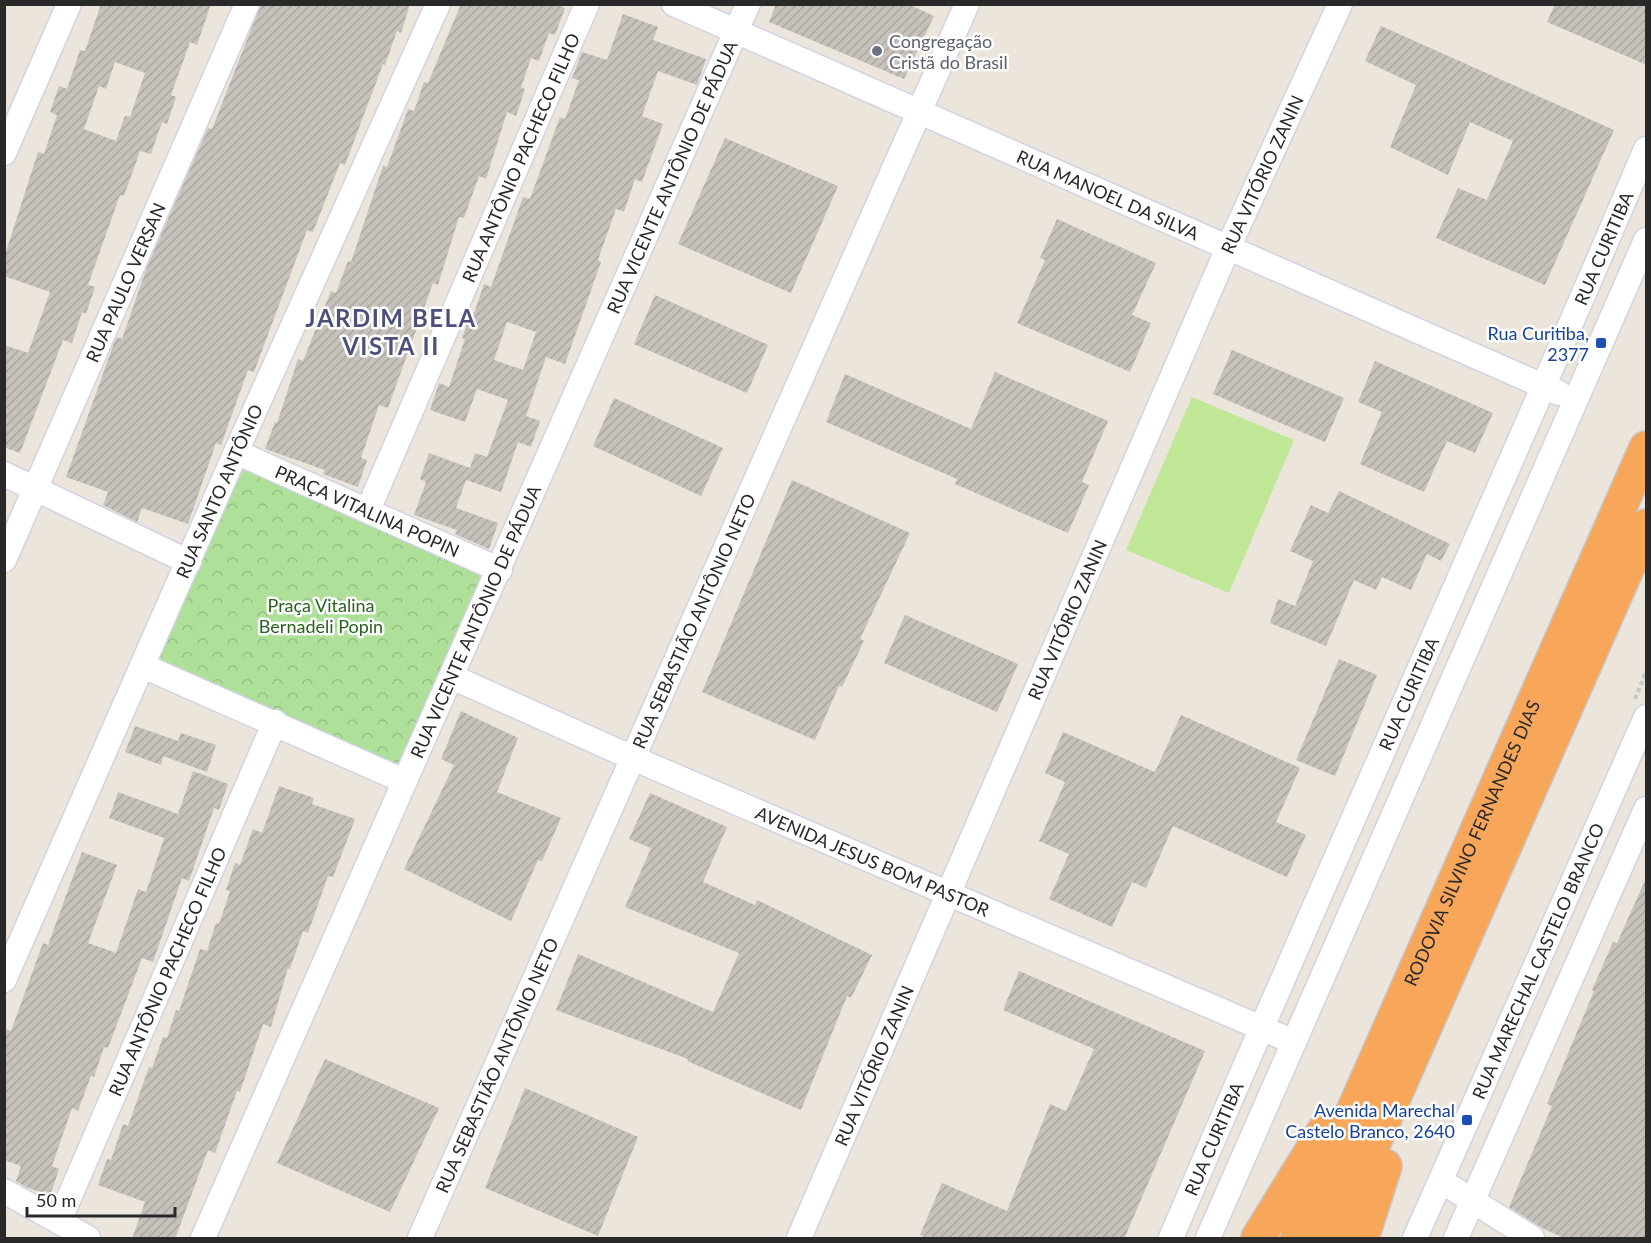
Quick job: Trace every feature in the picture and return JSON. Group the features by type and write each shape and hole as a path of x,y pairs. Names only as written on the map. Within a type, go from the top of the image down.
{"highway":[{"name":"RODOVIA SILVINO FERNANDES DIAS","path":"1332,1239 1442,948 1647,448"},
{"name":"RODOVIA SILVINO FERNANDES DIAS","path":"1297,1239 1442,948 1647,526"},
{"path":"1257,1239 1442,948"},
{"path":"1362,1239 1442,948"}],"street":[{"path":"4,153 69,4"},
{"name":"RUA PAULO VERSAN","path":"4,560 247,4"},
{"name":"RUA SANTO ANTÔNIO","path":"4,980 236,452 438,4"},
{"name":"RUA ANTÔNIO PACHECO FILHO","path":"368,510 587,4"},
{"name":"RUA MANOEL DA SILVA","path":"674,4 1575,400"},
{"name":"RUA VICENTE ANTÔNIO DE PÁDUA","path":"203,1239 748,4"},
{"name":"RUA SEBASTIÃO ANTÔNIO NETO","path":"420,1239 635,759 967,4"},
{"name":"RUA VITÓRIO ZANIN","path":"799,1239 1228,248 1340,4"},
{"name":"RUA CURITIBA","path":"1171,1239 1260,1029 1545,387 1647,149"},
{"name":"RUA CURITIBA","path":"1208,1239 1647,240"},
{"name":"PRAÇA VITALINA POPIN","path":"236,452 500,570"},
{"path":"4,474 189,562"},
{"path":"143,666 275,722 404,781"},
{"name":"AVENIDA JESUS BOM PASTOR","path":"452,677 635,759 1294,1042"},
{"name":"RUA MARECHAL CASTELO BRANCO","path":"1415,1239 1647,717"},
{"name":"RUA ANTÔNIO PACHECO FILHO","path":"59,1221 275,722"},
{"name":"RUA MARECHAL CASTELO BRANCO","path":"1456,1239 1647,809"},
{"path":"1441,1181 1532,1239"},
{"path":"4,1191 88,1239"}],"green space":[{"path":"1192,397 1294,440 1229,593 1126,550"},
{"name":"Praça Vitalina Bernadeli Popin","path":"236,452 500,570 404,781 143,666"}],"building":[{"path":"101,4 211,4 197,45 190,42 171,95 176,97 167,124 162,122 151,154 140,151 124,196 120,195 88,285 95,287 86,314 82,312 72,343 63,340 20,453 4,447 4,345 28,353 50,292 4,276 4,258 38,152 44,154 57,115 50,112 59,86 67,89 80,50 85,51","holes":["115,62 145,73 130,117 125,116 116,141 84,129 99,86 106,89"]},
{"path":"261,4 410,4 401,33 397,31 385,65 383,64 345,165 340,163 313,232 307,230 254,372 248,370 221,445 216,443 188,524 142,508 137,522 103,505 108,492 66,477 114,343 117,337 122,339 147,267 208,128 212,129"},
{"path":"461,4 554,4 565,8 555,35 549,33 539,61 531,58 521,88 525,89 516,116 507,112 486,179 479,176 464,218 459,217 438,285 433,283 388,408 379,405 361,458 367,460 358,487 323,474 325,470 265,449 275,422 277,423 298,359 303,361 331,291 336,293 348,261 351,262 383,166 387,167 408,109 414,111 424,82 428,83"},
{"name":"Congregação Cristã do Brasil","path":"776,4 908,4 934,16 904,79 769,22"},
{"path":"1555,4 1647,4 1647,65 1547,22"},
{"path":"623,14 658,27 653,40 706,59 697,85 658,71 642,116 663,124 642,182 635,179 624,212 616,209 598,260 601,262 565,364 546,357 526,416 540,421 531,447 518,442 501,492 466,480 456,508 498,523 489,549 455,534 457,530 414,515 426,482 420,479 429,453 470,468 475,453 487,457 508,400 477,389 465,422 430,410 439,383 449,387 465,339 462,338 471,312 474,313 484,284 491,287 523,197 530,199 560,117 565,119 579,80 572,78 582,52 607,60","holes":["507,322 536,332 523,370 494,360"]},
{"path":"1381,26 1614,130 1545,285 1436,238 1458,188 1487,200 1513,141 1470,122 1448,175 1390,147 1416,85 1365,61"},
{"path":"725,138 838,186 791,293 678,244"},
{"path":"1057,219 1156,263 1132,315 1151,323 1130,372 1017,323 1045,260 1040,258"},
{"path":"655,295 768,345 747,393 634,344"},
{"path":"1232,350 1344,398 1325,442 1213,394"},
{"path":"1375,361 1493,413 1475,453 1447,441 1424,492 1360,464 1382,412 1358,402"},
{"path":"995,372 1108,421 1082,482 1089,485 1068,533 955,484 957,479 826,422 845,374 971,429"},
{"path":"614,398 723,448 701,496 593,446"},
{"path":"792,480 910,533 860,639 864,641 842,687 839,686 815,740 702,692"},
{"path":"1339,491 1450,544 1441,561 1427,554 1411,590 1382,577 1376,590 1354,580 1326,646 1270,623 1278,599 1295,606 1313,561 1290,551 1311,505 1328,513"},
{"path":"905,615 1018,664 997,712 884,663"},
{"path":"1339,659 1377,675 1335,776 1296,760"},
{"path":"461,711 518,738 497,792 561,818 542,861 538,860 511,921 404,869 454,765 441,759"},
{"path":"1181,715 1300,768 1276,822 1306,835 1287,877 1173,826 1146,888 1132,882 1112,927 1049,899 1069,854 1039,841 1065,782 1045,773 1063,732 1155,772"},
{"path":"135,726 178,741 181,733 216,745 207,772 163,756 161,765 125,752"},
{"path":"193,771 228,784 219,810 214,808 189,881 182,878 153,962 142,958 108,1048 104,1047 94,1077 91,1076 78,1111 72,1108 52,1166 59,1169 50,1196 16,1181 21,1166 4,1160 4,1029 11,1031 43,943 48,945 82,852 117,865 88,943 116,953 138,889 146,892 164,838 109,818 118,792 178,814"},
{"path":"279,786 314,798 312,804 355,819 333,877 328,876 308,933 303,931 290,969 288,968 271,1027 263,1024 240,1092 237,1091 215,1153 208,1150 175,1239 132,1239 145,1202 98,1185 107,1159 111,1160 123,1124 128,1126 149,1067 152,1068 163,1037 167,1038 176,1010 179,1011 200,949 207,951 216,923 219,924 230,891 226,890 235,863 240,865 253,829 262,833"},
{"path":"650,793 727,827 703,882 755,905 757,900 872,955 851,998 847,996 801,1110 687,1061 688,1059 556,1010 578,954 713,1012 739,953 625,907 651,848 629,839"},
{"path":"1647,876 1647,1239 1566,1239 1542,1228 1509,1207 1552,1106 1547,1104 1594,991 1592,990 1613,942 1617,943"},
{"path":"1019,971 1205,1051 1124,1239 929,1239 920,1235 942,1183 1007,1211 1050,1104 1066,1111 1094,1049 1003,1010"},
{"path":"325,1059 439,1108 390,1212 277,1163"},
{"path":"525,1088 638,1137 598,1236 485,1188"}],"place":[{"name":"Congregação Cristã do Brasil","path":"877,51"},
{"name":"Rua Curitiba, 2377","path":"1601,343"},
{"name":"Avenida Marechal Castelo Branco, 2640","path":"1467,1120"}],"district":[{"name":"JARDIM BELA VISTA II","path":"391,331"}]}
